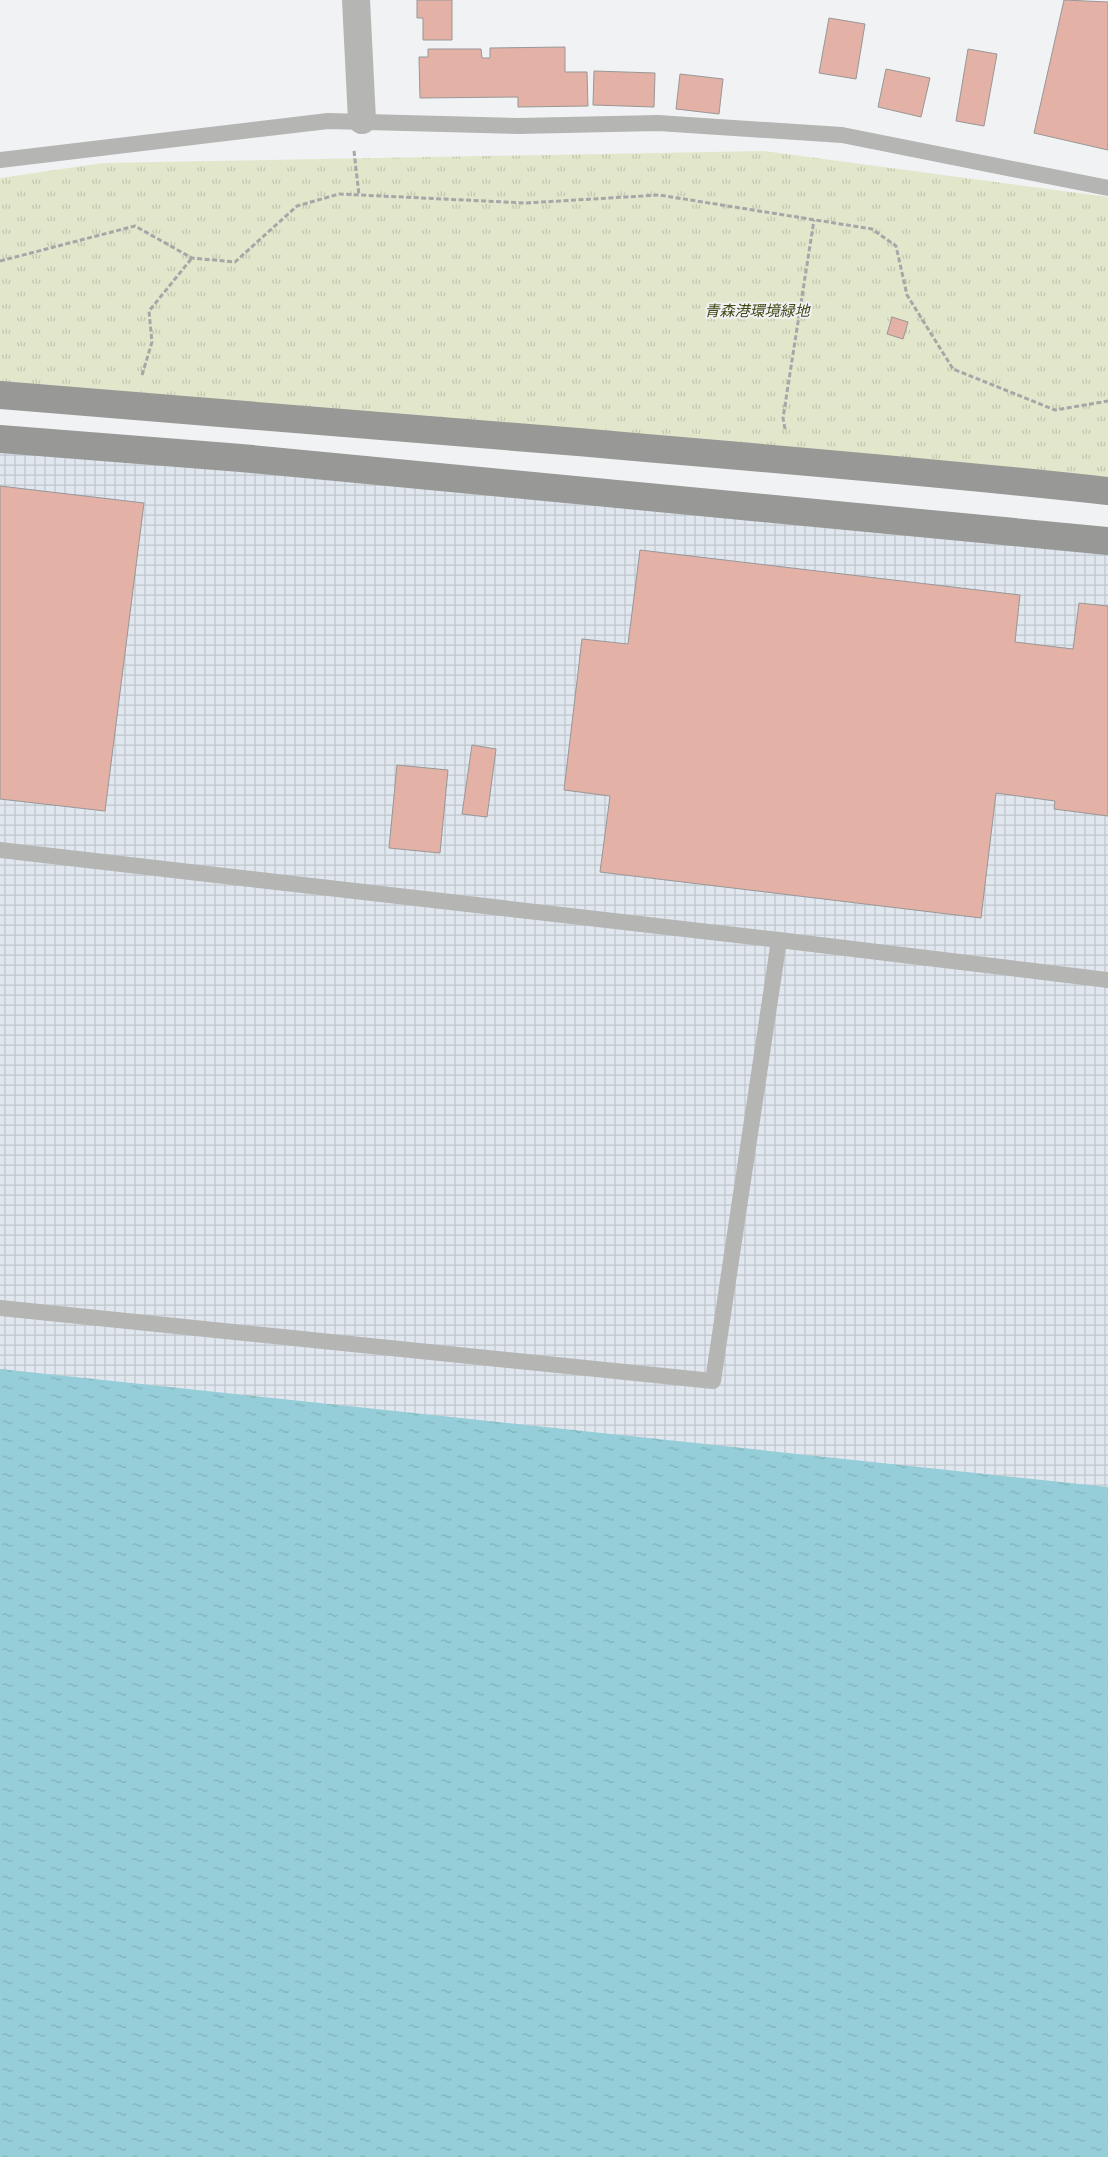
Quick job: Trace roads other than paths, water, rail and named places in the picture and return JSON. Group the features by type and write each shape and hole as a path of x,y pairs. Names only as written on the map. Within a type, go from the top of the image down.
{"street":[{"path":"356,0 356,120"},
{"path":"0,395 244,413 998,479 1108,491"},
{"path":"0,439 261,460 1108,541"}],"lane":[{"path":"0,160 328,120 519,126 658,123 842,135 1108,188"},
{"path":"0,850 1108,980"},
{"path":"0,1308 713,1381 779,940"}],"water":[{"path":"0,1369 1108,1487 1108,2157 0,2157"}],"park label":[{"name":"青森港環境緑地","path":"757,310"}]}
